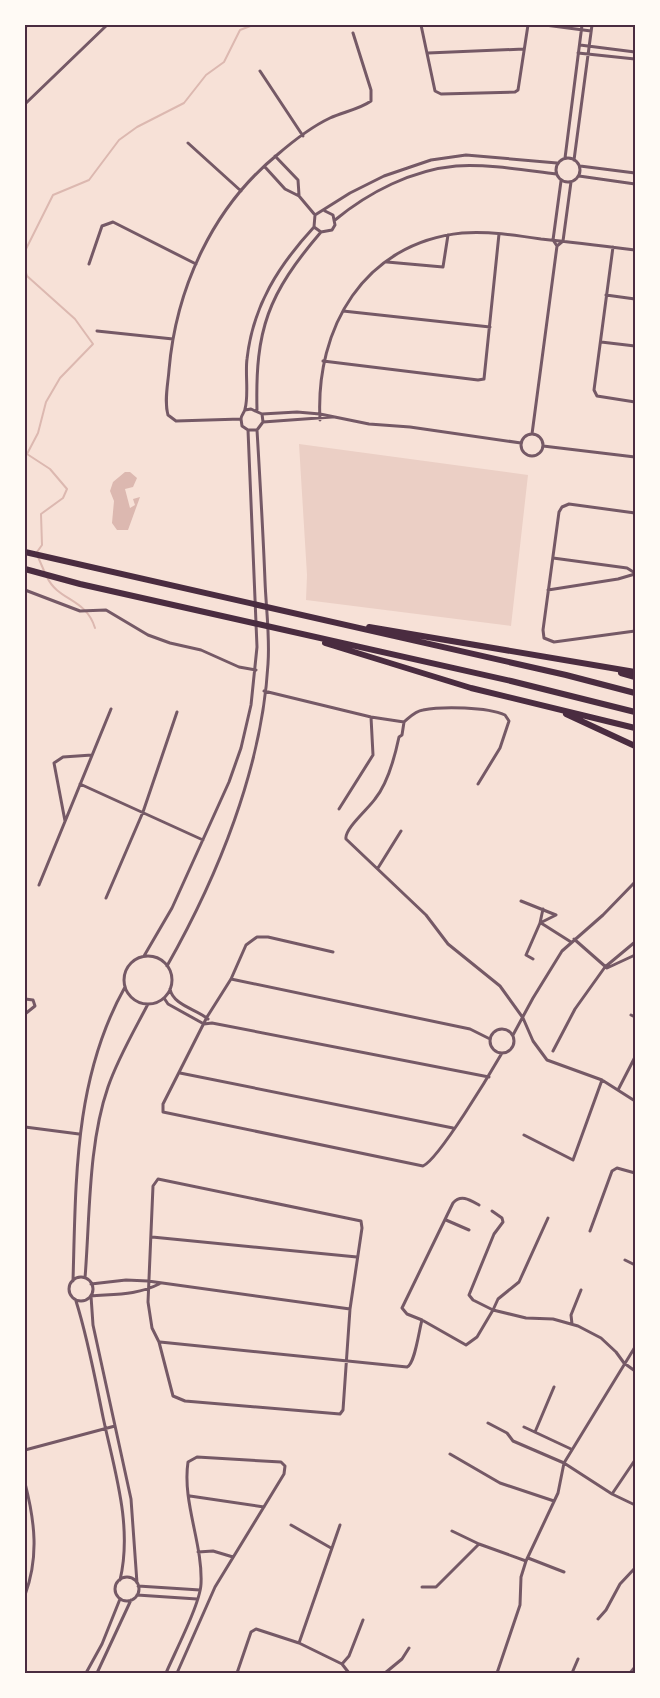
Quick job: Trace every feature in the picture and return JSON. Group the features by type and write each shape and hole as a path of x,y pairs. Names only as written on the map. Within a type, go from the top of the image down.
{"highway":[{"path":"25,552 566,675 635,693"},
{"path":"28,570 80,584 511,681 635,712"},
{"path":"299,615 635,672"},
{"path":"275,628 471,688 635,728"},
{"path":"594,664 635,677"},
{"path":"552,708 635,746"}],"street":[{"path":"25,104 107,25"},
{"path":"421,25 437,92 515,92 519,88 528,25"},
{"path":"546,25 591,31"},
{"path":"565,158 582,25"},
{"path":"574,160 592,25"},
{"path":"240,419 176,421 169,417 166,411 173,339 196,264 217,223 241,191 275,156 303,136 326,120 371,100 371,90 353,33"},
{"path":"580,45 635,52"},
{"path":"428,53 524,49"},
{"path":"578,53 635,60"},
{"path":"260,71 303,136"},
{"path":"188,143 241,191"},
{"path":"275,156 298,180 299,196"},
{"path":"315,216 326,211 350,193 384,176 415,164 448,156 486,156 557,163 565,158 574,160 580,166 635,173"},
{"path":"556,174 557,163"},
{"path":"257,430 248,430 242,426 240,419 245,410 246,359 261,304 287,256 314,227 315,216 299,196 285,189 265,166"},
{"path":"257,410 257,360 261,333 281,283 297,260 321,232 332,230 336,220 354,204 378,190 413,176 442,168 473,166 556,174 562,181 571,182 579,176 635,184"},
{"path":"579,176 580,166"},
{"path":"532,434 557,246 553,240 562,181"},
{"path":"557,246 563,241 571,182"},
{"path":"326,211 330,212 336,220"},
{"path":"88,264 102,226 113,222 196,264"},
{"path":"314,227 321,232"},
{"path":"323,361 481,380 486,375 500,234"},
{"path":"320,420 323,361 331,333 343,311 360,285 387,262 417,245 448,235 500,234 635,250"},
{"path":"387,262 443,267 448,235"},
{"path":"613,247 595,394 602,397 635,402"},
{"path":"606,296 635,299"},
{"path":"343,311 490,327"},
{"path":"97,331 173,339"},
{"path":"600,342 635,346"},
{"path":"245,410 257,410 262,414 320,414 521,443"},
{"path":"167,966 194,916 223,852 254,750 264,691 268,647 257,430 263,422 262,414"},
{"path":"263,422 320,420 332,417"},
{"path":"120,1599 115,1590 116,1584 120,1580 124,1562 124,1526 84,1328 76,1301 69,1291 72,1281 79,1134 84,1098 94,1059 112,1011 125,986 126,969 132,962 144,956 172,908 203,840 241,748 256,670 257,647 248,430"},
{"path":"532,434 540,437 543,446 538,454 529,455 522,449 521,443 524,436 532,434"},
{"path":"543,446 635,457"},
{"path":"635,513 565,505 559,512 542,630 544,638 549,641 635,631"},
{"path":"553,558 627,568 635,573"},
{"path":"548,590 618,579 635,573"},
{"path":"25,590 87,611 106,610 133,627 156,638 201,650 239,667 256,670"},
{"path":"264,691 371,718 404,722"},
{"path":"39,885 111,708"},
{"path":"478,784 500,748 509,721 507,716 499,712 474,708 424,710 414,713 404,722 402,735 399,737 382,788 345,836 426,915 448,944 500,986 523,1018 533,1041 547,1060 602,1080 635,1101"},
{"path":"106,898 143,812 177,712"},
{"path":"339,809 373,755 371,718"},
{"path":"65,821 54,763 63,757 92,755"},
{"path":"80,784 203,840"},
{"path":"378,868 401,831"},
{"path":"333,952 274,938 257,937 246,945 231,979 207,1017 162,1107 163,1112 418,1166 430,1161 489,1077 502,1053 513,1047 513,1035 547,974 572,940 603,915 635,882"},
{"path":"521,901 556,915 540,922"},
{"path":"533,959 526,955 540,922 543,909"},
{"path":"540,922 572,940 605,967 612,966 635,955"},
{"path":"553,1051 575,1009 605,967 635,942"},
{"path":"144,956 155,958 167,966 171,973 170,989 172,996 207,1017 212,1023"},
{"path":"231,979 470,1030 490,1039"},
{"path":"125,986 133,1000 148,1004 164,998 170,989"},
{"path":"25,999 30,998 35,1002 34,1009 26,1012"},
{"path":"164,998 168,1004 204,1024 212,1023 489,1077"},
{"path":"137,1595 138,1584 131,1498 93,1325 91,1284 85,1278 94,1154 103,1104 118,1062 148,1004"},
{"path":"490,1039 498,1029 507,1029 513,1035"},
{"path":"490,1039 492,1047 502,1053"},
{"path":"618,1090 635,1057"},
{"path":"180,1073 454,1128"},
{"path":"524,1135 573,1160 602,1080"},
{"path":"25,1127 79,1134"},
{"path":"590,1231 612,1171 617,1168 635,1173"},
{"path":"161,1180 359,1220 362,1225 350,1309 343,1410 337,1415 176,1399 171,1392 160,1342 152,1328 148,1290 152,1237 153,1186 155,1181 161,1180"},
{"path":"479,1205 468,1199 458,1198 453,1203 402,1308 403,1312 422,1320 466,1345 476,1336 498,1299 519,1282 548,1218"},
{"path":"492,1210 502,1218 503,1222 494,1234 469,1294 474,1300 493,1310 526,1318 540,1318 572,1324 591,1331 601,1338 624,1363 635,1371"},
{"path":"446,1220 468,1230"},
{"path":"152,1237 357,1257"},
{"path":"625,1260 635,1266"},
{"path":"72,1281 85,1278"},
{"path":"91,1284 126,1280 148,1281 350,1309"},
{"path":"76,1301 83,1301 91,1296 148,1290 160,1284"},
{"path":"572,1324 571,1315 581,1290"},
{"path":"160,1342 409,1367 413,1362 422,1320"},
{"path":"497,1673 520,1605 521,1580 526,1560 554,1501 564,1463 635,1347"},
{"path":"535,1432 554,1387"},
{"path":"488,1423 507,1433 513,1441 564,1463 612,1494 635,1505"},
{"path":"25,1450 105,1427 115,1426"},
{"path":"524,1427 571,1449"},
{"path":"450,1454 500,1483 554,1501"},
{"path":"166,1673 200,1590 198,1552 188,1466 193,1457 281,1462 286,1466 284,1474 232,1556 215,1587 177,1673"},
{"path":"612,1494 635,1460"},
{"path":"25,1483 36,1548 33,1570 25,1596"},
{"path":"190,1496 264,1507"},
{"path":"291,1525 331,1548"},
{"path":"298,1643 340,1525"},
{"path":"452,1531 479,1544 564,1572"},
{"path":"422,1587 436,1587 479,1544"},
{"path":"198,1552 213,1551 232,1556"},
{"path":"598,1619 606,1610 620,1584 635,1568"},
{"path":"120,1580 130,1578 138,1584 200,1590"},
{"path":"97,1673 131,1600 137,1595 197,1599"},
{"path":"120,1599 131,1600"},
{"path":"86,1673 102,1644 120,1599"},
{"path":"342,1664 348,1656 363,1620"},
{"path":"236,1673 251,1632 256,1629 298,1643 342,1664 349,1673"},
{"path":"385,1673 402,1659 409,1648"},
{"path":"572,1673 578,1659"},
{"path":"630,1673 635,1667"}],"shaded area":[{"path":"299,444 528,475 511,626 306,600 307,575"},
{"path":"125,472 130,472 137,478 133,487 125,489 130,508 135,505 133,499 140,497 128,530 117,530 112,523 114,501 110,491 113,482"}],"waterway":[{"path":"25,251 53,195 89,180 119,140 137,127 184,103 206,75 224,62 240,30 253,25"},
{"path":"25,270 27,276 75,319 93,344 60,378 46,402 38,433 27,454 50,469 67,489 63,498 41,514 42,545 37,552"},
{"path":"38,557 45,573"},
{"path":"47,577 58,591 85,611 91,618 95,628"}]}
